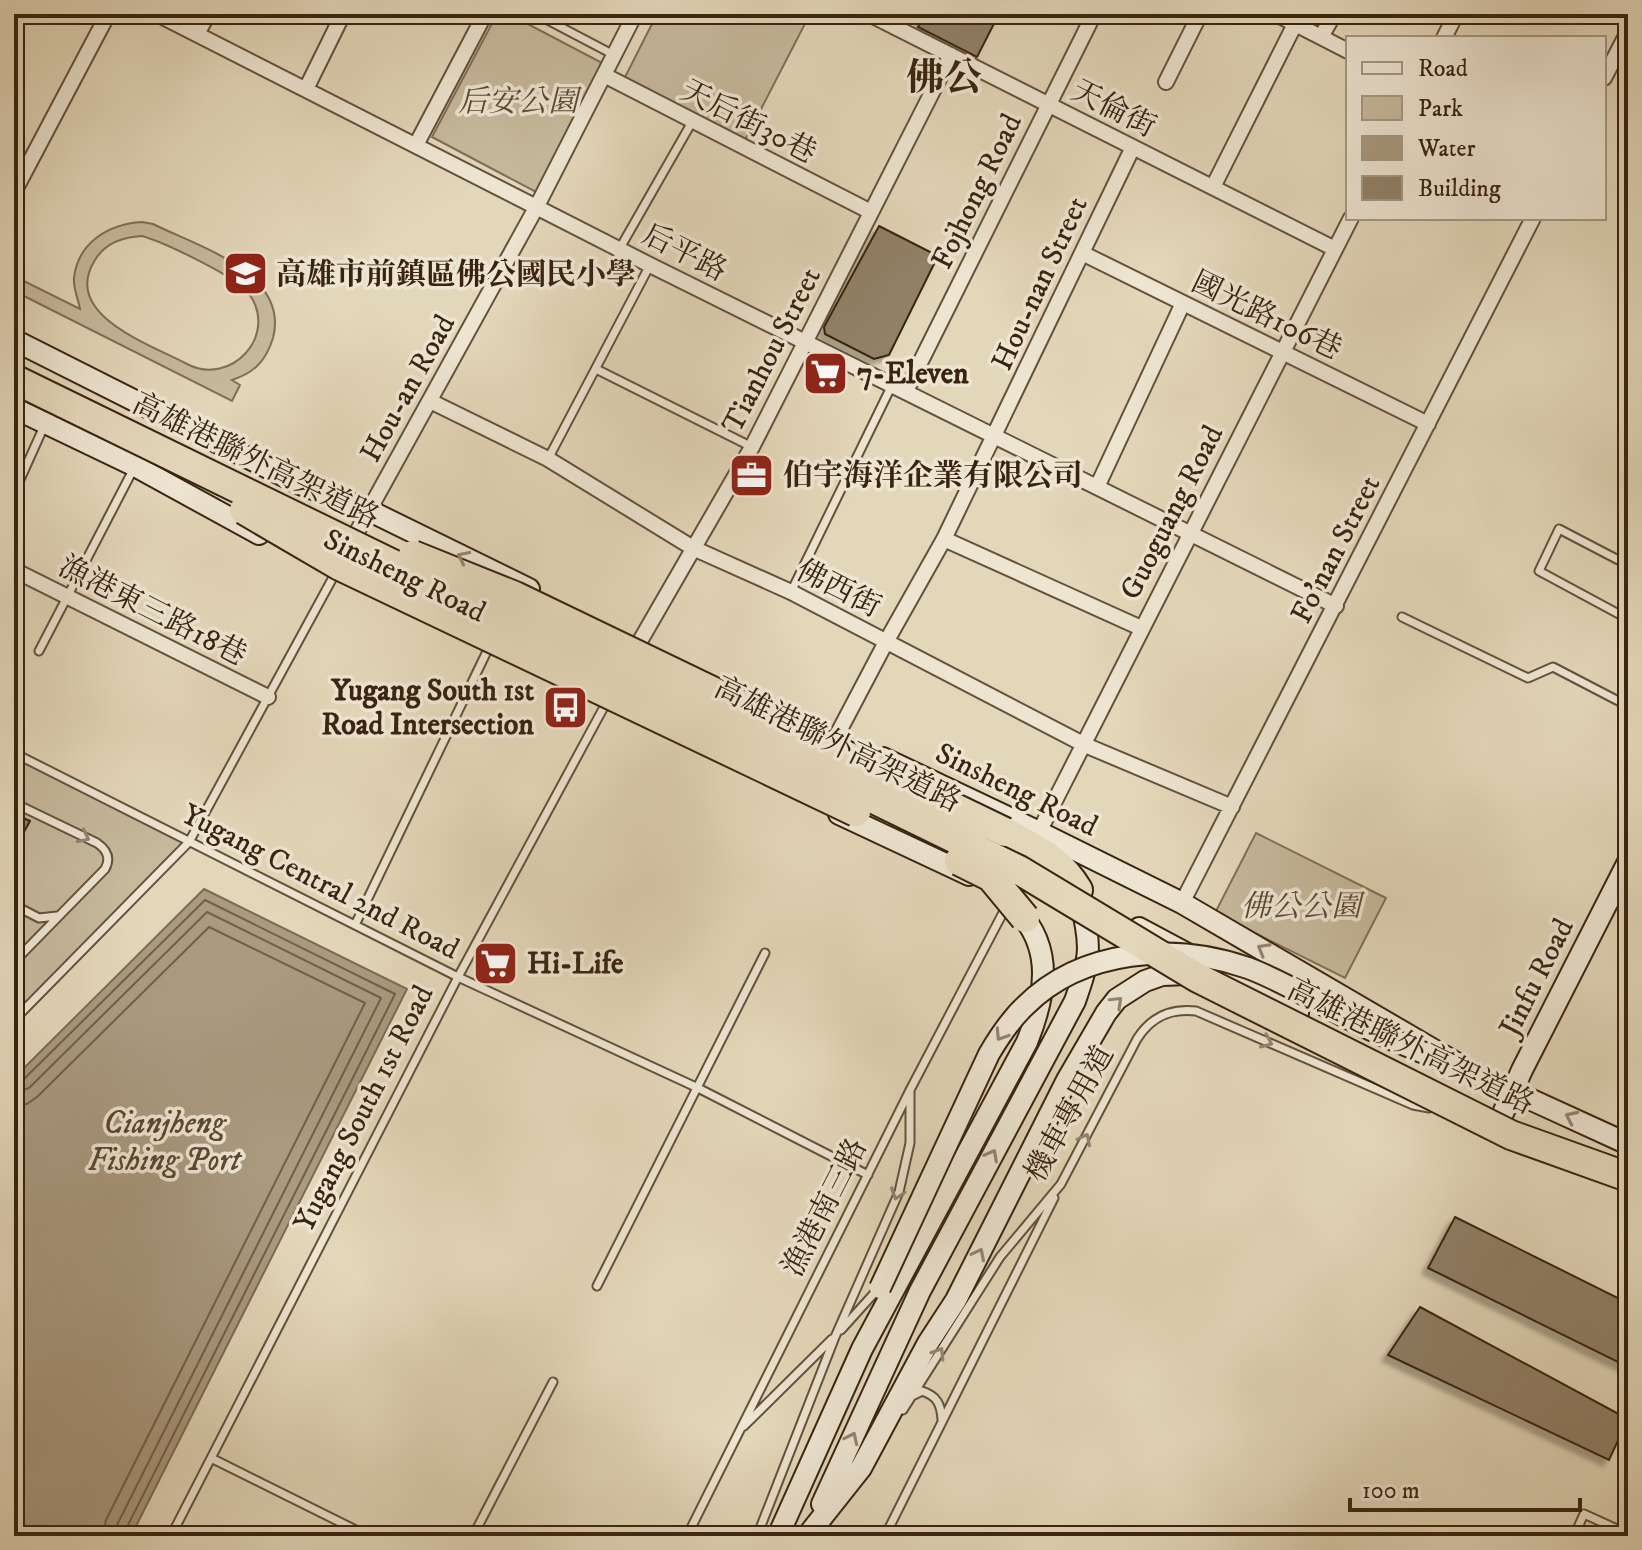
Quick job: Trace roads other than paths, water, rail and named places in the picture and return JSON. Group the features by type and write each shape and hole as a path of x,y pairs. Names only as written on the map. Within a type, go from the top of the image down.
{"highway":[{"name":"高雄港聯外高架道路","path":"14,379 184,469 1014,879 1192,989 1507,1144 1628,1188"},
{"name":"高雄港聯外高架道路","path":"14,393 184,469 1019,870 1198,978 1511,1135 1628,1177"},
{"path":"184,469 515,596 1012,844 1056,861 1078,890"},
{"path":"184,469 338,565 985,873 997,883 1017,910"}],"street":[{"path":"14,192 108,14"},
{"name":"后平路","path":"157,14 650,265 1336,606"},
{"path":"197,34 208,14"},
{"path":"306,89 343,14"},
{"path":"416,145 485,14"},
{"name":"Hou-an Road","path":"357,532 537,206 635,14"},
{"name":"天倫街","path":"869,14 897,20 951,55 1335,249"},
{"name":"Fojhong Road","path":"906,391 1094,14"},
{"path":"1166,82 1200,14"},
{"path":"1276,14 1346,50"},
{"path":"1321,37 1334,14"},
{"path":"1445,36 1456,14"},
{"path":"1213,187 1295,24"},
{"path":"1606,74 1628,32"},
{"name":"Tianhou Street","path":"605,705 752,447 951,55"},
{"name":"天后街30巷","path":"604,75 871,212"},
{"name":"Hou-nan Street","path":"836,737 944,539 1133,147"},
{"name":"Guoguang Road","path":"1039,832 1350,220"},
{"name":"Fo'nan Street","path":"1182,903 1532,220"},
{"name":"國光路106巷","path":"1082,253 1428,424"},
{"path":"1097,487 1183,303"},
{"name":"Sinsheng Road","path":"14,332 368,510 1182,903 1475,1074 1628,1144"},
{"name":"Sinsheng Road","path":"14,340 300,484 368,510"},
{"name":"Sinsheng Road","path":"14,364 151,434 357,532 505,615 628,663 1012,844"},
{"name":"佛西街","path":"430,401 548,459 693,548 791,592 1085,745 1232,807"},
{"name":"Sinsheng Road","path":"14,408 135,466 334,576 491,642 644,724 980,880 1017,910"},
{"path":"944,539 1141,628"},
{"name":"漁港東三路18巷","path":"14,570 268,697"},
{"name":"Sinsheng Road","path":"596,653 644,724"},
{"path":"807,1535 920,1291 1075,1001 1088,963 1088,934 1078,890 1061,858 1039,832"},
{"name":"Jinfu Road","path":"1500,1120 1628,862"},
{"path":"778,1536 862,1349 1027,1042 1039,1011 1045,977 1043,956 1036,936 1017,910"},
{"path":"1115,915 1628,1188"},
{"path":"862,1349 880,1288 989,1054 1006,1026 1026,1004 1080,969 1133,956 1167,954 1219,959 1251,969 1366,1027 1475,1074"},
{"path":"807,1535 861,1468 928,1343 956,1300 1067,1080 1117,999 1138,985 1162,975 1180,972 1196,975 1213,980 1382,1059"}],"lane":[{"path":"536,14 614,55"},
{"path":"620,248 692,122"},
{"path":"548,459 650,265"},
{"path":"596,369 752,447"},
{"path":"791,592 892,384"},
{"path":"14,493 62,387"},
{"path":"39,651 151,434"},
{"path":"1628,565 1559,529 1539,571 1628,619"},
{"path":"14,1020 189,842 357,532"},
{"path":"1402,617 1528,678 1553,667 1628,706"},
{"path":"355,925 491,642"},
{"name":"Yugang South 1st Road","path":"171,1536 458,977 605,705"},
{"name":"Yugang Central 2nd Road","path":"14,753 458,977 698,1088 868,1175"},
{"path":"14,803 97,843 107,852 108,864 14,962"},
{"path":"14,905 39,918 59,915"},
{"name":"漁港南三路","path":"687,1536 910,1090 1017,910"},
{"path":"14,951 14,962"},
{"path":"597,1286 765,953"},
{"name":"機車專用道","path":"829,1524 1000,1257 1061,1184 1141,1032 1160,1015 1196,1011 1413,1105 1500,1120"},
{"path":"757,1536 835,1337 899,1192 910,1143 910,1090"},
{"path":"885,1536 1061,1184"},
{"path":"738,1431 835,1337 880,1288"},
{"path":"473,1536 553,1382"},
{"path":"912,1396 922,1391 931,1394 941,1407 942,1423"},
{"path":"211,1458 368,1536"},
{"path":"1574,1536 1584,1514 1628,1534"}],"water":[{"name":"Cianjheng Fishing Port","path":"204,889 407,989 131,1536 14,1536 14,1078"}],"place":[{"name":"高雄市前鎮區佛公國民小學","path":"245,274"},
{"name":"7-Eleven","path":"826,373"},
{"name":"伯宇海洋企業有限公司","path":"752,475"},
{"name":"Yugang South 1st Road Intersection","path":"565,707"},
{"name":"Hi-Life","path":"496,963"}],"district":[{"name":"佛公","path":"944,77"}],"park label":[{"name":"后安公園","path":"518,101"},
{"name":"佛公公園","path":"1301,906"}]}
